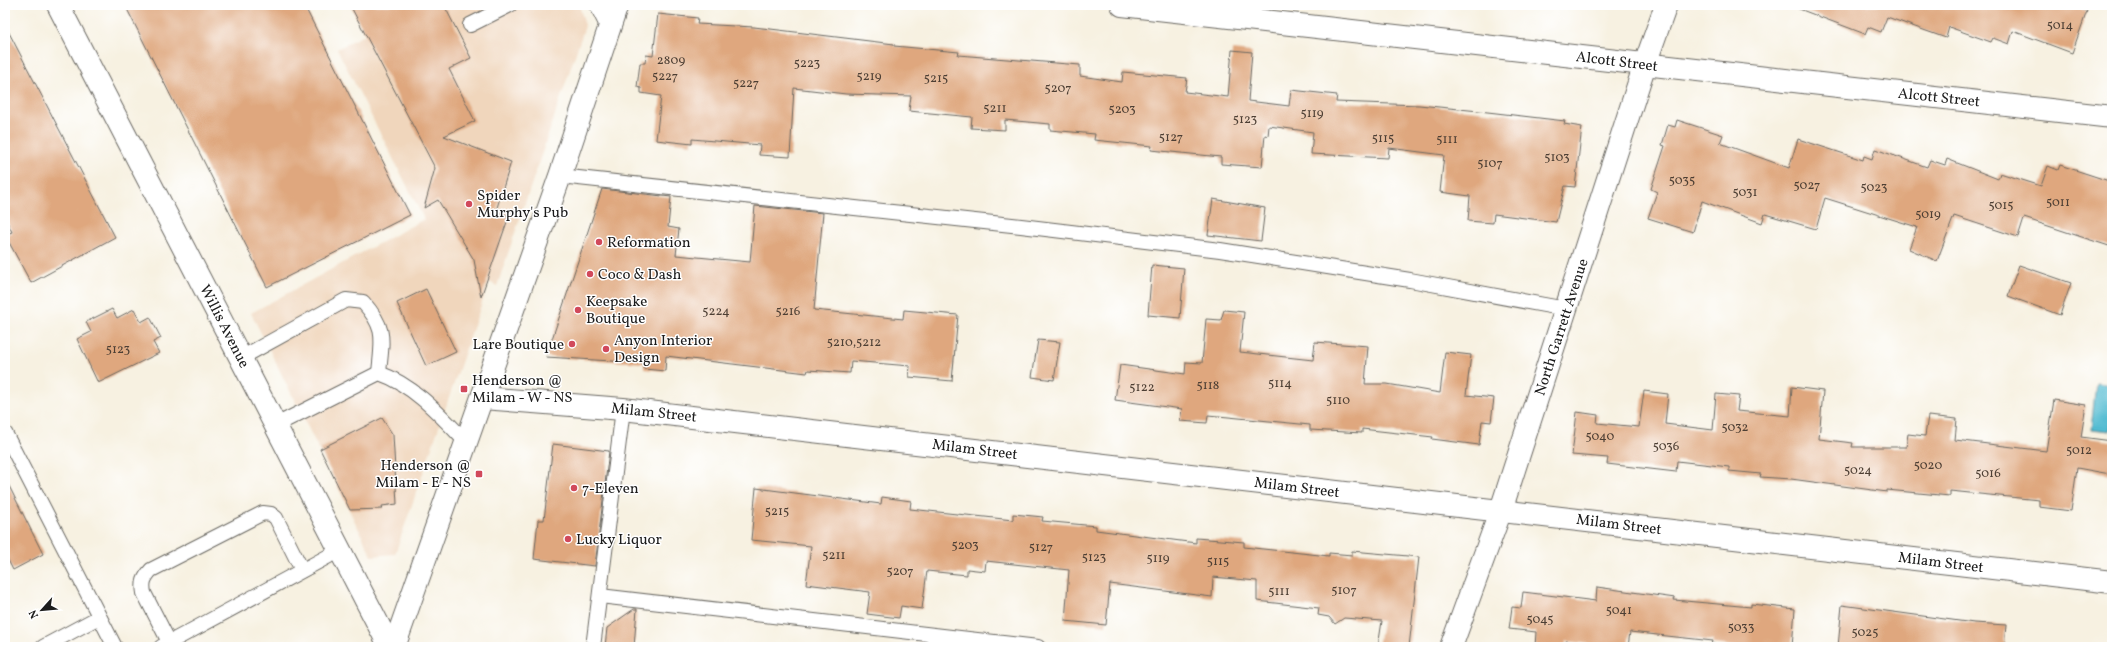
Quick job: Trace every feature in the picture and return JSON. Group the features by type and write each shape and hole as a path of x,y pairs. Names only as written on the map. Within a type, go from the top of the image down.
{"street":[{"name":"Willis Avenue","path":"58,5 390,647"},
{"name":"Alcott Street","path":"1122,5 2112,117"},
{"name":"North Garrett Avenue","path":"1451,647 1501,510 1645,64 1666,5"},
{"path":"394,647 560,176 609,11"},
{"name":"Milam Street","path":"482,398 623,408 2112,582"}],"lane":[{"path":"470,25 510,5"},
{"path":"560,176 1013,225 1220,250 1410,280 1566,309"},
{"path":"241,358 346,300 363,302 372,312 382,330 379,373"},
{"path":"276,425 379,373 396,379 420,397 466,442"},
{"path":"593,647 623,408"},
{"path":"5,433 115,647"},
{"path":"302,570 276,518 271,514 263,513 151,570 145,577 142,584 165,645 340,550"},
{"path":"600,596 1038,647"},
{"path":"43,647 99,617"}],"shaded area":[{"path":"421,5 579,5 585,26 497,286 489,282 395,554 372,556 251,313 424,219 337,49"}],"water":[{"path":"2096,383 2112,385 2110,431 2091,429"}],"building":[{"path":"125,5 304,5 410,215 267,287"},
{"path":"350,5 444,5 471,58 449,69 475,121 444,136 511,162 496,211 509,216 481,297 474,260 438,200 424,208 435,168"},
{"path":"1794,5 2071,5 2087,11 2072,53 2013,31 2009,44 1993,38 1991,42 1949,27 1946,38 1887,17 1881,32 1868,27 1865,34 1794,7"},
{"path":"658,14 698,18 697,24 754,27 894,44 894,46 959,52 958,55 1080,65 1080,76 1122,82 1123,72 1187,78 1185,92 1228,97 1232,50 1252,52 1248,101 1289,106 1291,90 1337,95 1336,102 1419,105 1479,111 1565,121 1564,124 1582,127 1575,187 1565,186 1556,222 1494,214 1493,223 1468,221 1470,196 1440,192 1444,155 1389,148 1388,158 1311,154 1313,132 1269,126 1268,136 1265,135 1262,167 1221,164 1221,157 1151,150 1152,146 1094,140 1095,134 1050,130 1050,124 1005,120 1005,130 971,128 972,117 909,111 911,96 846,94 794,88 790,157 759,155 760,145 692,139 692,144 656,140 661,96 641,93 641,88 637,87 640,63 645,63 646,55 653,56"},
{"path":"5,25 115,237 31,283 5,235 12,232 5,218"},
{"path":"1677,120 1723,135 1720,143 1789,168 1798,139 1863,160 1864,156 1872,159 1875,149 1927,167 1930,160 1945,165 1947,159 1998,179 2000,173 2041,186 2048,166 2058,170 2060,165 2112,182 2112,247 2024,218 2018,237 1954,216 1937,261 1909,249 1917,227 1825,198 1816,229 1765,214 1762,223 1702,201 1693,232 1648,218 1657,192 1651,189 1665,146 1662,145 1668,125 1675,127"},
{"path":"602,189 671,197 668,227 679,229 676,255 750,262 755,206 823,213 814,310 903,319 904,310 958,315 952,381 909,377 910,366 851,361 850,373 808,370 807,373 666,356 665,371 644,369 644,363 546,357"},
{"path":"1213,199 1265,208 1261,241 1208,235"},
{"path":"1152,265 1184,268 1180,318 1148,315"},
{"path":"2019,265 2071,283 2060,315 2008,296"},
{"path":"426,289 456,352 426,366 397,303"},
{"path":"112,309 117,318 134,309 141,322 150,317 161,338 153,342 159,353 98,383 77,339 91,332 86,322"},
{"path":"1224,310 1244,312 1240,352 1313,360 1315,342 1368,346 1365,384 1387,384 1440,393 1445,352 1471,355 1466,395 1494,398 1491,422 1482,421 1479,445 1432,439 1433,437 1362,429 1362,433 1310,430 1310,425 1208,415 1207,423 1180,421 1182,409 1115,400 1120,365 1185,374 1186,362 1202,363 1206,319 1221,320"},
{"path":"1038,340 1060,342 1054,380 1032,377"},
{"path":"1792,387 1823,391 1819,439 1853,443 1852,447 1906,447 1908,434 1925,436 1928,416 1957,419 1955,440 2046,451 2054,400 2086,405 2081,437 2112,441 2110,474 2077,468 2071,511 2039,507 2039,500 1950,491 1950,496 1887,490 1887,492 1791,479 1760,477 1761,474 1729,471 1729,467 1677,461 1676,472 1607,464 1608,458 1572,455 1577,412 1598,415 1597,423 1639,427 1644,391 1668,394 1665,424 1713,430 1716,394 1739,396 1737,411 1790,416"},
{"path":"382,418 393,435 397,504 382,506 383,509 350,510 320,449"},
{"path":"553,444 609,451 595,566 534,559 538,520 544,520"},
{"path":"5,478 43,554 13,570 5,554"},
{"path":"756,488 881,504 882,497 911,501 910,509 1013,520 1013,514 1043,517 1042,521 1096,526 1096,530 1196,543 1196,538 1244,542 1244,547 1329,556 1329,553 1352,555 1352,551 1419,557 1409,647 1378,647 1382,621 1344,618 1335,624 1329,617 1318,615 1319,608 1257,601 1257,581 1213,577 1212,597 1110,584 1106,625 1065,621 1069,570 986,561 985,571 967,569 967,575 927,571 922,609 901,606 899,618 867,614 870,592 806,584 811,546 751,540"},
{"path":"1597,587 1675,598 1674,600 1751,607 1751,604 1795,609 1792,647 1739,647 1712,644 1713,641 1630,632 1628,647 1611,647 1566,641 1566,647 1535,647 1536,632 1509,629 1512,607 1521,608 1523,592 1596,601"},
{"path":"1842,605 1974,623 2006,625 2004,647 1838,647"},
{"path":"634,609 637,609 634,647 605,647 607,628"}],"place":[{"name":"Spider Murphy's Pub","path":"469,204"},
{"name":"Reformation","path":"599,242"},
{"name":"Coco & Dash","path":"590,274"},
{"name":"Keepsake Boutique","path":"578,310"},
{"name":"Lare Boutique","path":"572,344"},
{"name":"Anyon Interior Design","path":"606,349"},
{"name":"Henderson @ Milam - W - NS","path":"464,389"},
{"name":"Henderson @ Milam - E - NS","path":"479,474"},
{"name":"7-Eleven","path":"574,488"},
{"name":"Lucky Liquor","path":"568,539"}]}
